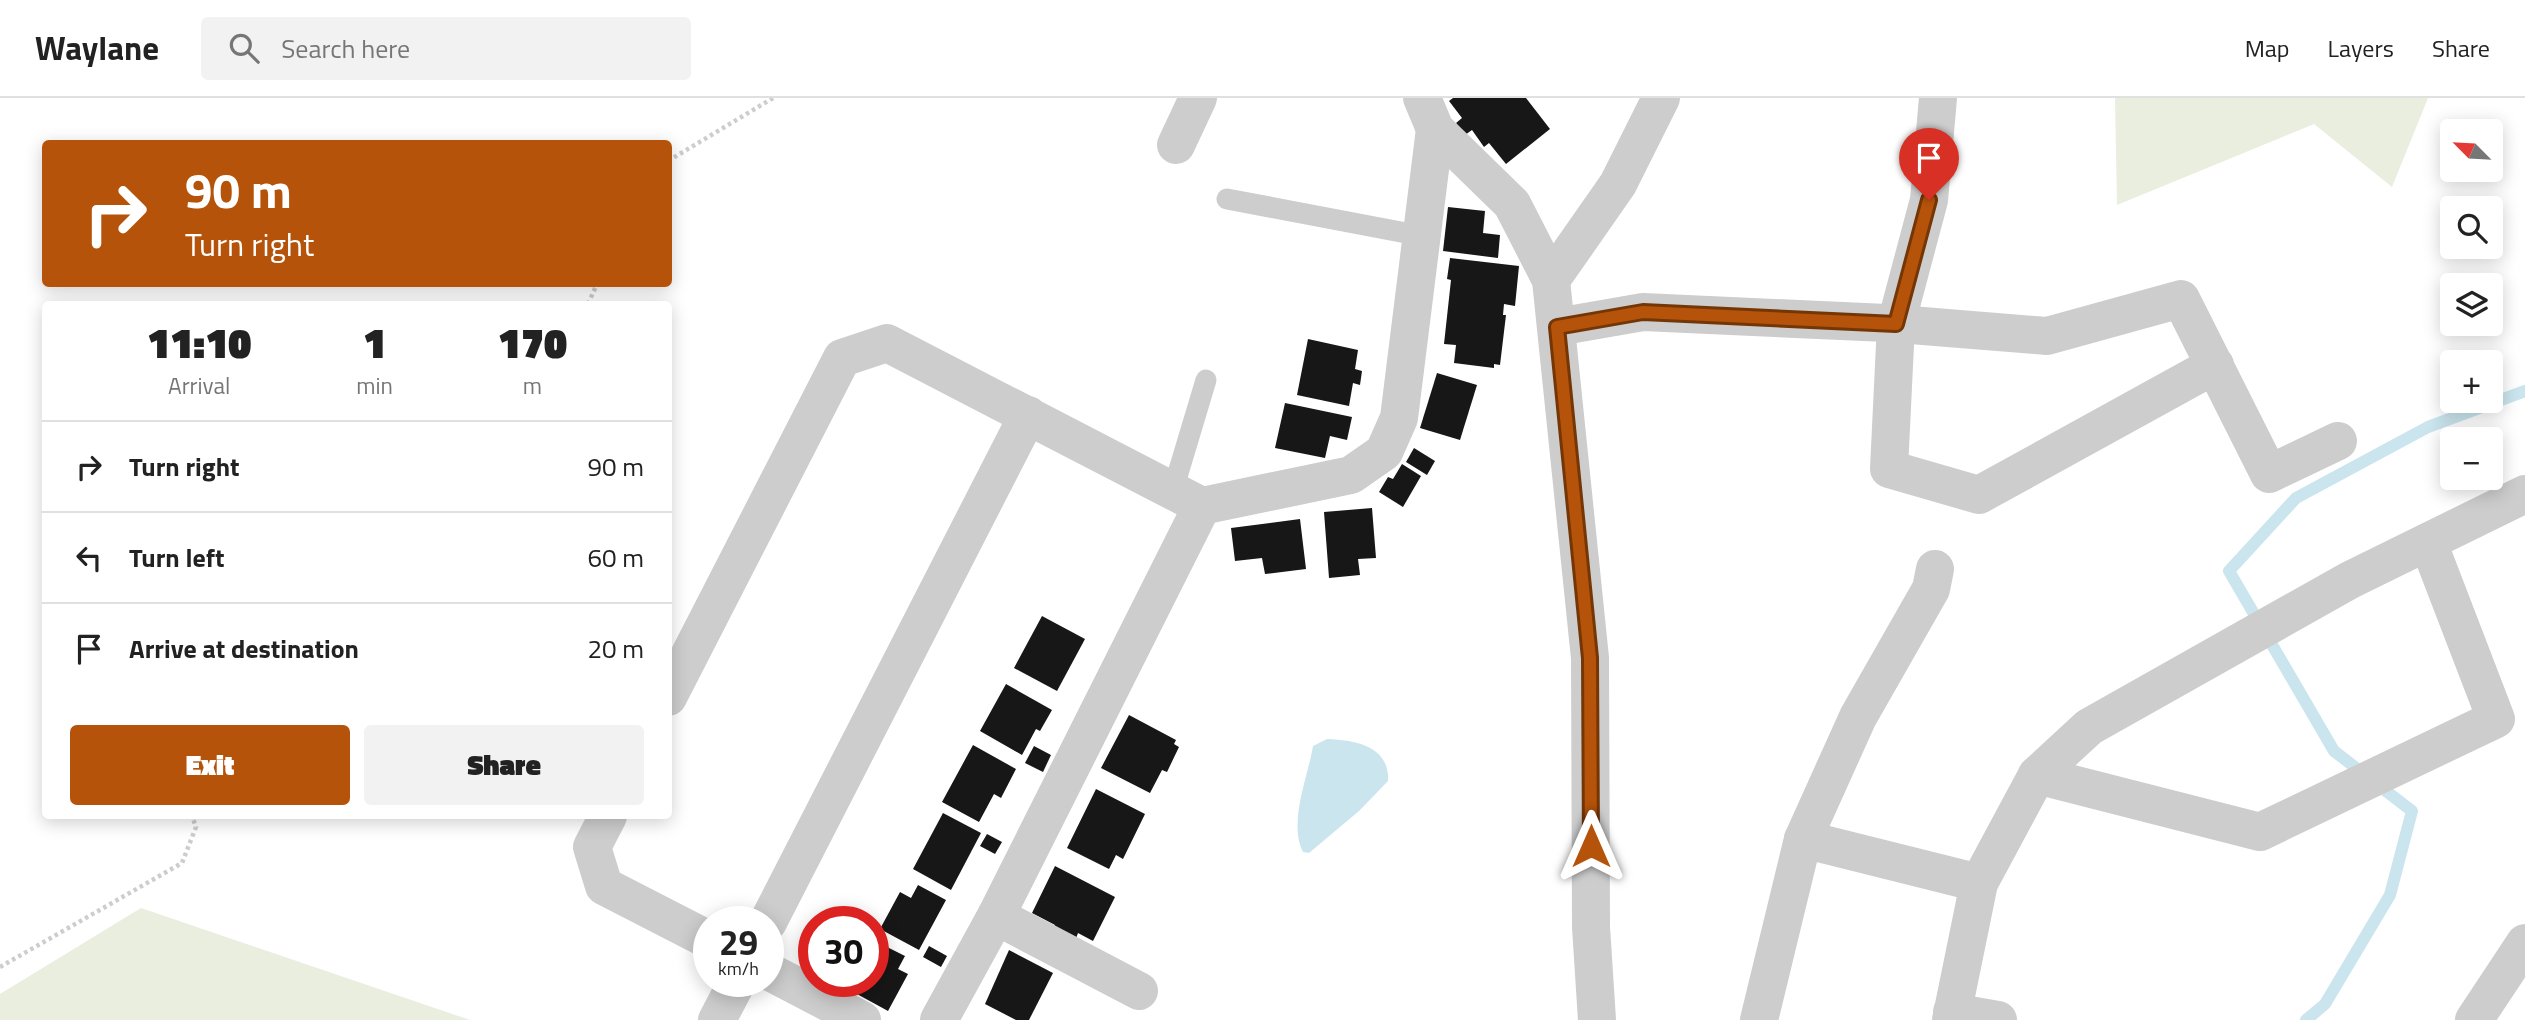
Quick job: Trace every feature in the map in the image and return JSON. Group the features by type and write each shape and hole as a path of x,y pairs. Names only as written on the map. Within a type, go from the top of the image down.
{"street":[{"path":"1176,145 1198,98"},
{"path":"1551,280 1618,184 1661,98"},
{"path":"1938,98 1929,200 1896,324 1889,469 1979,495 2215,365"},
{"path":"1428,113 1512,204 1551,280 1590,658 1591,927 1597,1020"},
{"path":"672,689 842,358 887,343 1188,498 1351,475 1384,452 1399,418 1422,236 1428,113"},
{"path":"1557,327 1643,312 1896,324 2047,336 2181,299 2269,474 2338,441"},
{"path":"776,906 1028,415"},
{"path":"1998,1020 1951,1016 1979,883 2037,775 2089,727 2350,580 2525,494"},
{"path":"939,1020 996,916 1188,498"},
{"path":"2037,775 2260,832 2496,719 2428,542"},
{"path":"1759,1020 1803,839 1858,717 1931,589 1935,569"},
{"path":"606,819 592,847 604,886 693,932"},
{"path":"1803,839 1979,883"},
{"path":"996,916 1139,991"},
{"path":"2485,1016 2525,943"},
{"path":"784,979 862,1020"},
{"path":"717,1020 729,997"}],"lane":[{"path":"1227,199 1422,236"},
{"path":"1188,498 1206,380"}],"path":[{"path":"672,159 774,98"},
{"path":"0,967 182,863 196,827 193,819"}],"green space":[{"path":"2115,98 2428,98 2392,187 2314,124 2117,205"},
{"path":"141,908 470,1020 0,1020 0,994"}],"water":[{"path":"1327,739 1349,741 1369,747 1383,760 1388,781 1359,811 1309,853 1303,852 1299,840 1298,813 1313,746"}],"building":[{"path":"1453,98 1526,98 1550,129 1506,164 1489,143 1484,147 1472,130 1465,135 1456,123 1462,118 1449,101"},
{"path":"1448,207 1485,211 1483,233 1500,235 1498,258 1443,251"},
{"path":"1450,258 1519,266 1515,306 1504,304 1503,315 1506,315 1500,365 1494,364 1494,368 1454,363 1456,345 1444,344 1451,280 1447,279"},
{"path":"1308,339 1358,350 1355,369 1362,371 1360,385 1353,383 1349,406 1297,395"},
{"path":"1437,373 1477,385 1460,440 1420,428"},
{"path":"1285,403 1352,417 1347,440 1330,436 1325,458 1275,448"},
{"path":"1414,448 1435,461 1427,475 1406,462"},
{"path":"1402,464 1421,476 1403,507 1379,492 1388,477 1393,479"},
{"path":"1372,508 1376,558 1358,559 1360,575 1329,578 1324,512"},
{"path":"1300,519 1306,569 1265,574 1262,558 1235,561 1231,528"},
{"path":"1042,616 1085,639 1057,691 1014,668"},
{"path":"1006,684 1052,710 1040,731 1036,729 1022,755 980,731"},
{"path":"1129,715 1176,740 1174,744 1179,747 1167,772 1162,770 1150,793 1101,768"},
{"path":"973,745 1016,769 1001,798 994,794 979,822 942,802"},
{"path":"1034,746 1051,755 1043,772 1025,763"},
{"path":"1096,789 1145,814 1123,859 1116,855 1109,869 1067,848"},
{"path":"943,813 981,833 951,890 913,869"},
{"path":"987,834 1002,842 995,854 980,846"},
{"path":"1055,866 1115,897 1093,941 1078,933 1075,941 1053,929 1055,925 1032,913"},
{"path":"918,885 946,900 919,950 889,934 889,912 900,892 911,898"},
{"path":"929,946 947,956 941,967 923,957"},
{"path":"889,948 905,956 898,969 908,974 888,1011 862,997 889,997"},
{"path":"1009,950 1053,973 1029,1020 1016,1020 985,1004"}],"waterway":[{"path":"2306,1020 2325,1004 2390,895 2412,811 2334,751 2229,571 2296,498 2428,427 2525,391"}],"route":[{"path":"1591,846 1590,658 1557,327 1643,312 1896,324 1929,200"}]}
